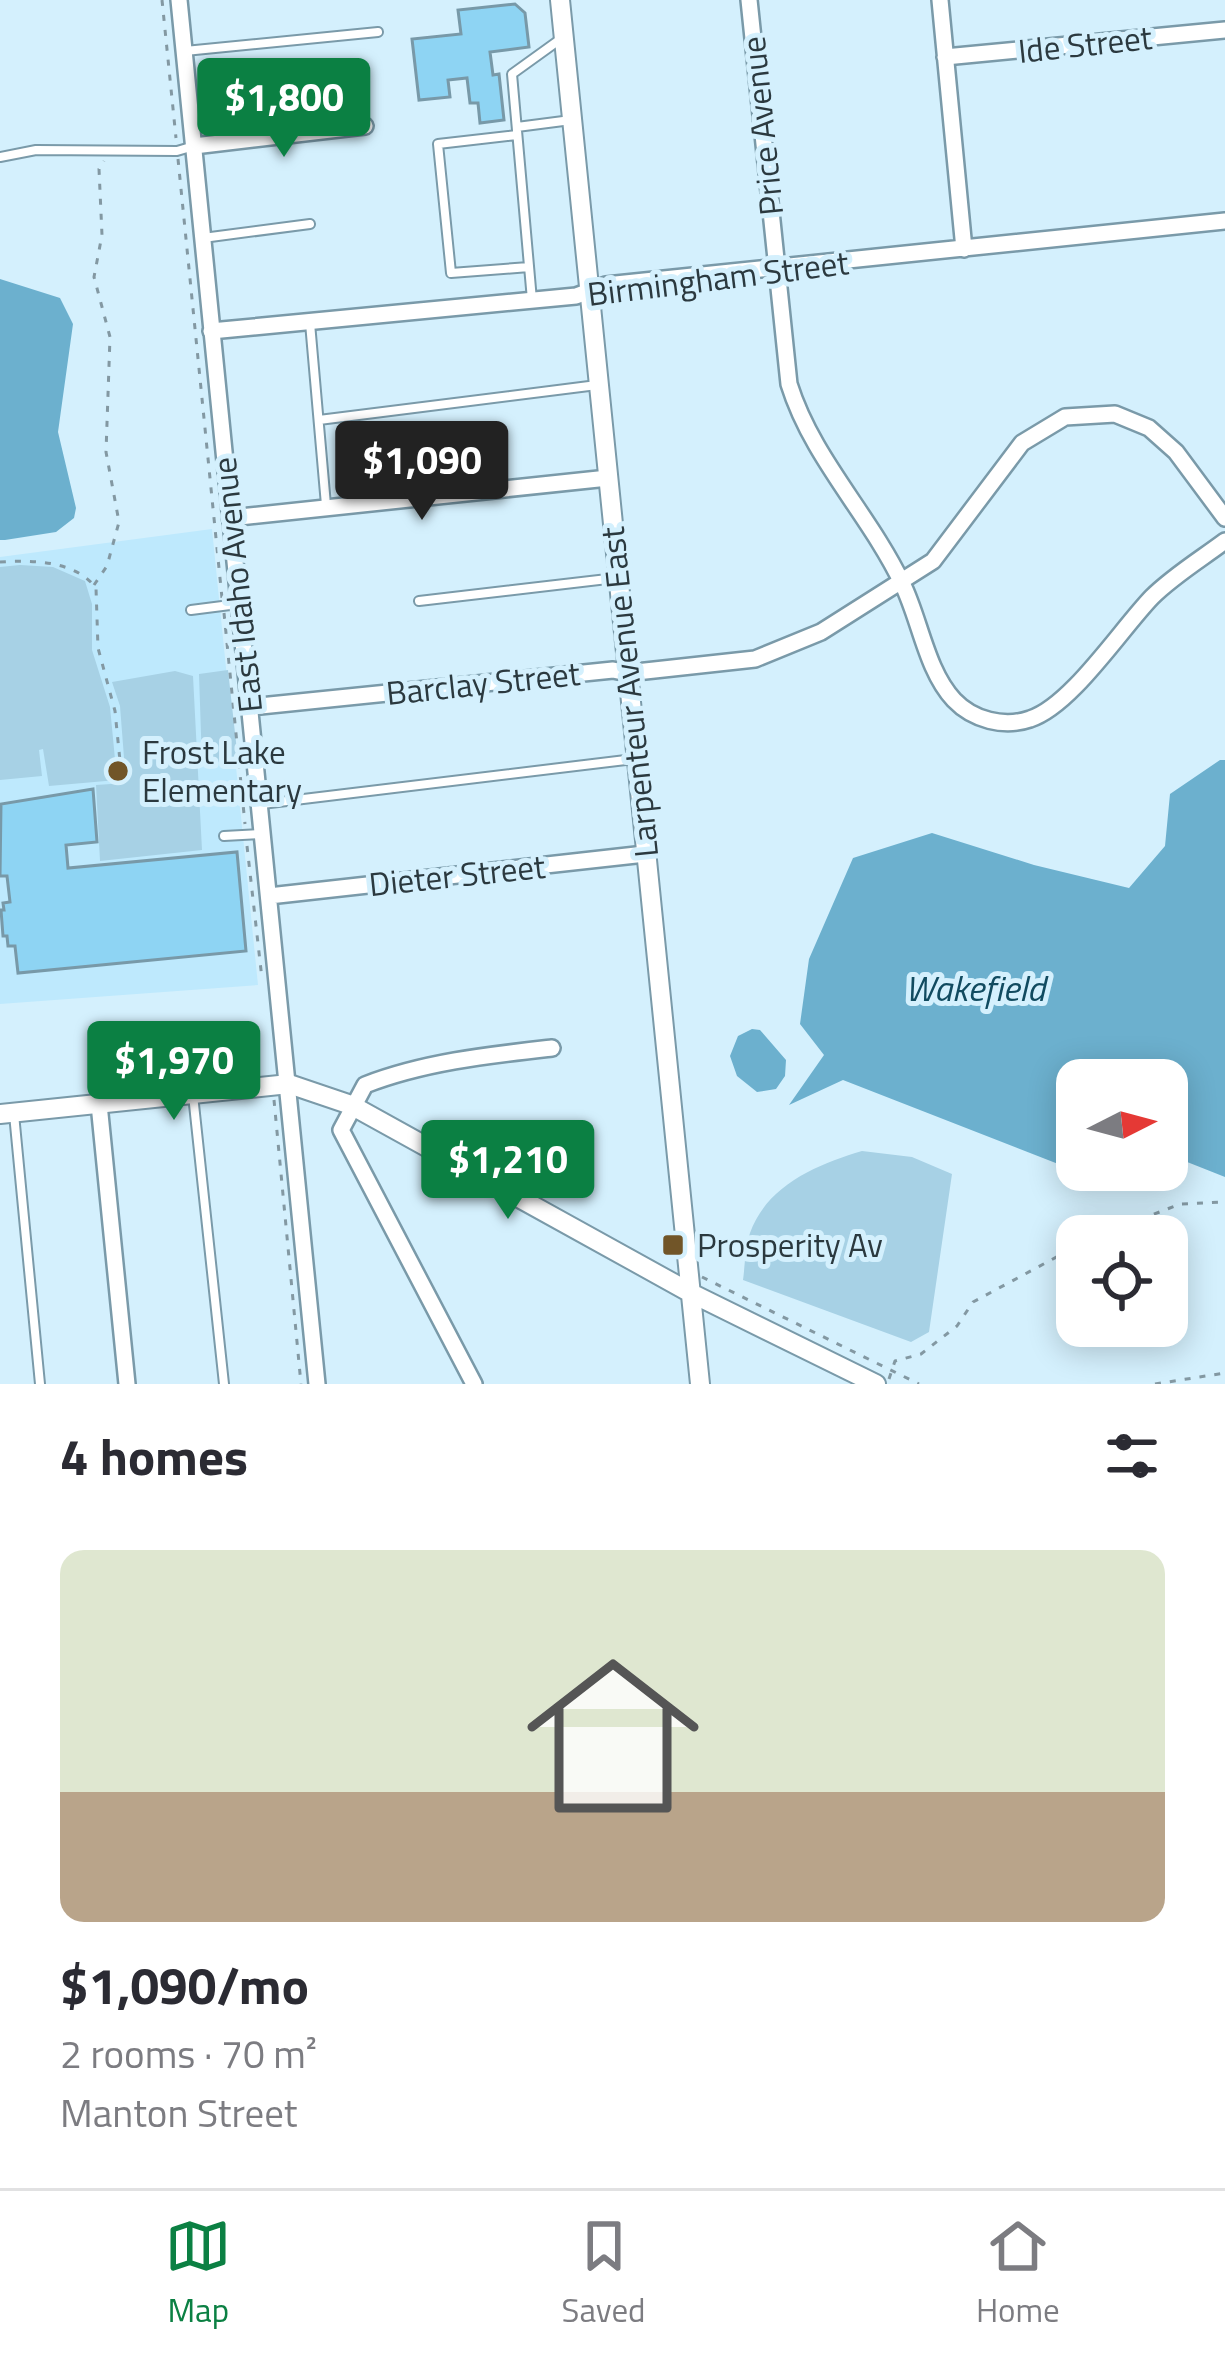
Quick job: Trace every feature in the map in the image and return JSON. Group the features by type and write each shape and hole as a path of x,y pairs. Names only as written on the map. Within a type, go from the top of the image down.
{"street":[{"name":"East Idaho Avenue","path":"179,0 185,148 202,238 212,331 230,518 231,606 250,707 260,804 255,834 269,896 317,1384"},
{"name":"Larpenteur Avenue East","path":"560,0 700,1384"},
{"name":"Price Avenue","path":"749,0 785,357 796,406 902,581 954,700 989,721 1017,722 1054,706 1155,594 1225,541"},
{"path":"940,0 964,249"},
{"name":"Ide Street","path":"945,57 1225,30"},
{"path":"185,148 365,126"},
{"name":"Birmingham Street","path":"212,331 532,300 606,285 1225,221"},
{"name":"Barclay Street","path":"250,707 733,662 778,652 821,632 933,561 1022,442 1048,424 1083,413 1115,414 1160,436 1225,518"},
{"path":"230,518 608,478"},
{"name":"Dieter Street","path":"269,896 646,854"},
{"path":"475,1384 341,1130 365,1085 477,1056 552,1048"},
{"path":"7,1113 289,1084 351,1105 691,1293 883,1378"},
{"path":"98,1104 127,1384"}],"lane":[{"path":"184,51 378,32"},
{"path":"532,300 512,74 563,37"},
{"path":"530,267 451,273 438,144 572,120"},
{"path":"0,157 36,150 185,148"},
{"path":"202,238 310,224"},
{"path":"310,321 326,508"},
{"path":"319,420 599,384"},
{"path":"419,601 617,578"},
{"path":"191,610 231,606"},
{"path":"260,804 636,759"},
{"path":"224,836 255,834"},
{"path":"193,1094 224,1384"},
{"path":"7,1113 40,1384"}],"path":[{"path":"162,0 185,148 255,834 263,982"},
{"path":"94,585 107,566 119,522 106,452 110,338 106,308 94,277 102,235 99,169 103,161 121,160"},
{"path":"0,562 41,559 94,585 98,648 115,711 122,781"},
{"path":"274,1100 301,1384"},
{"path":"1152,1215 1180,1204 1225,1202"},
{"path":"883,1378 895,1361 921,1354 957,1325 973,1302 1056,1257"},
{"path":"688,1269 883,1378 919,1384"},
{"path":"1154,1384 1225,1373"},
{"path":"883,1378 887,1384"}],"shaded area":[{"name":"Frost Lake Elementary","path":"212,529 258,985 0,1004 0,557"},
{"path":"0,567 53,567 85,581 92,604 92,650 110,707 117,780 49,786 43,749 39,750 42,776 0,780"},
{"path":"228,670 238,760 202,764 199,674"},
{"path":"175,671 193,676 202,850 100,861 96,785 126,783 120,706 112,682"},
{"path":"862,1151 912,1157 952,1174 929,1332 911,1342 743,1280 750,1233 768,1202 812,1170"}],"water":[{"path":"0,279 60,298 73,324 58,432 76,508 74,518 56,532 5,540 0,540"},
{"name":"Wakefield","path":"1225,760 1225,1177 1188,1162 1188,1059 1056,1059 1056,1163 843,1080 789,1105 824,1055 800,1024 809,959 853,858 932,833 1129,888 1165,846 1170,794"},
{"path":"760,1030 786,1060 785,1076 776,1089 757,1092 737,1076 730,1056 738,1036"}],"building":[{"path":"515,4 525,13 529,47 490,52 493,75 499,74 504,120 480,123 478,103 470,103 467,78 448,80 450,97 419,100 412,39 461,34 458,10"},
{"name":"Frost Lake Elementary","path":"93,789 97,842 66,845 68,868 237,852 246,951 18,973 15,946 8,946 3,936 1,910 3,903 10,902 7,876 0,876 1,804"}],"place":[{"name":"Frost Lake Elementary","path":"118,771"},
{"name":"Prosperity Av","path":"673,1245"}]}
